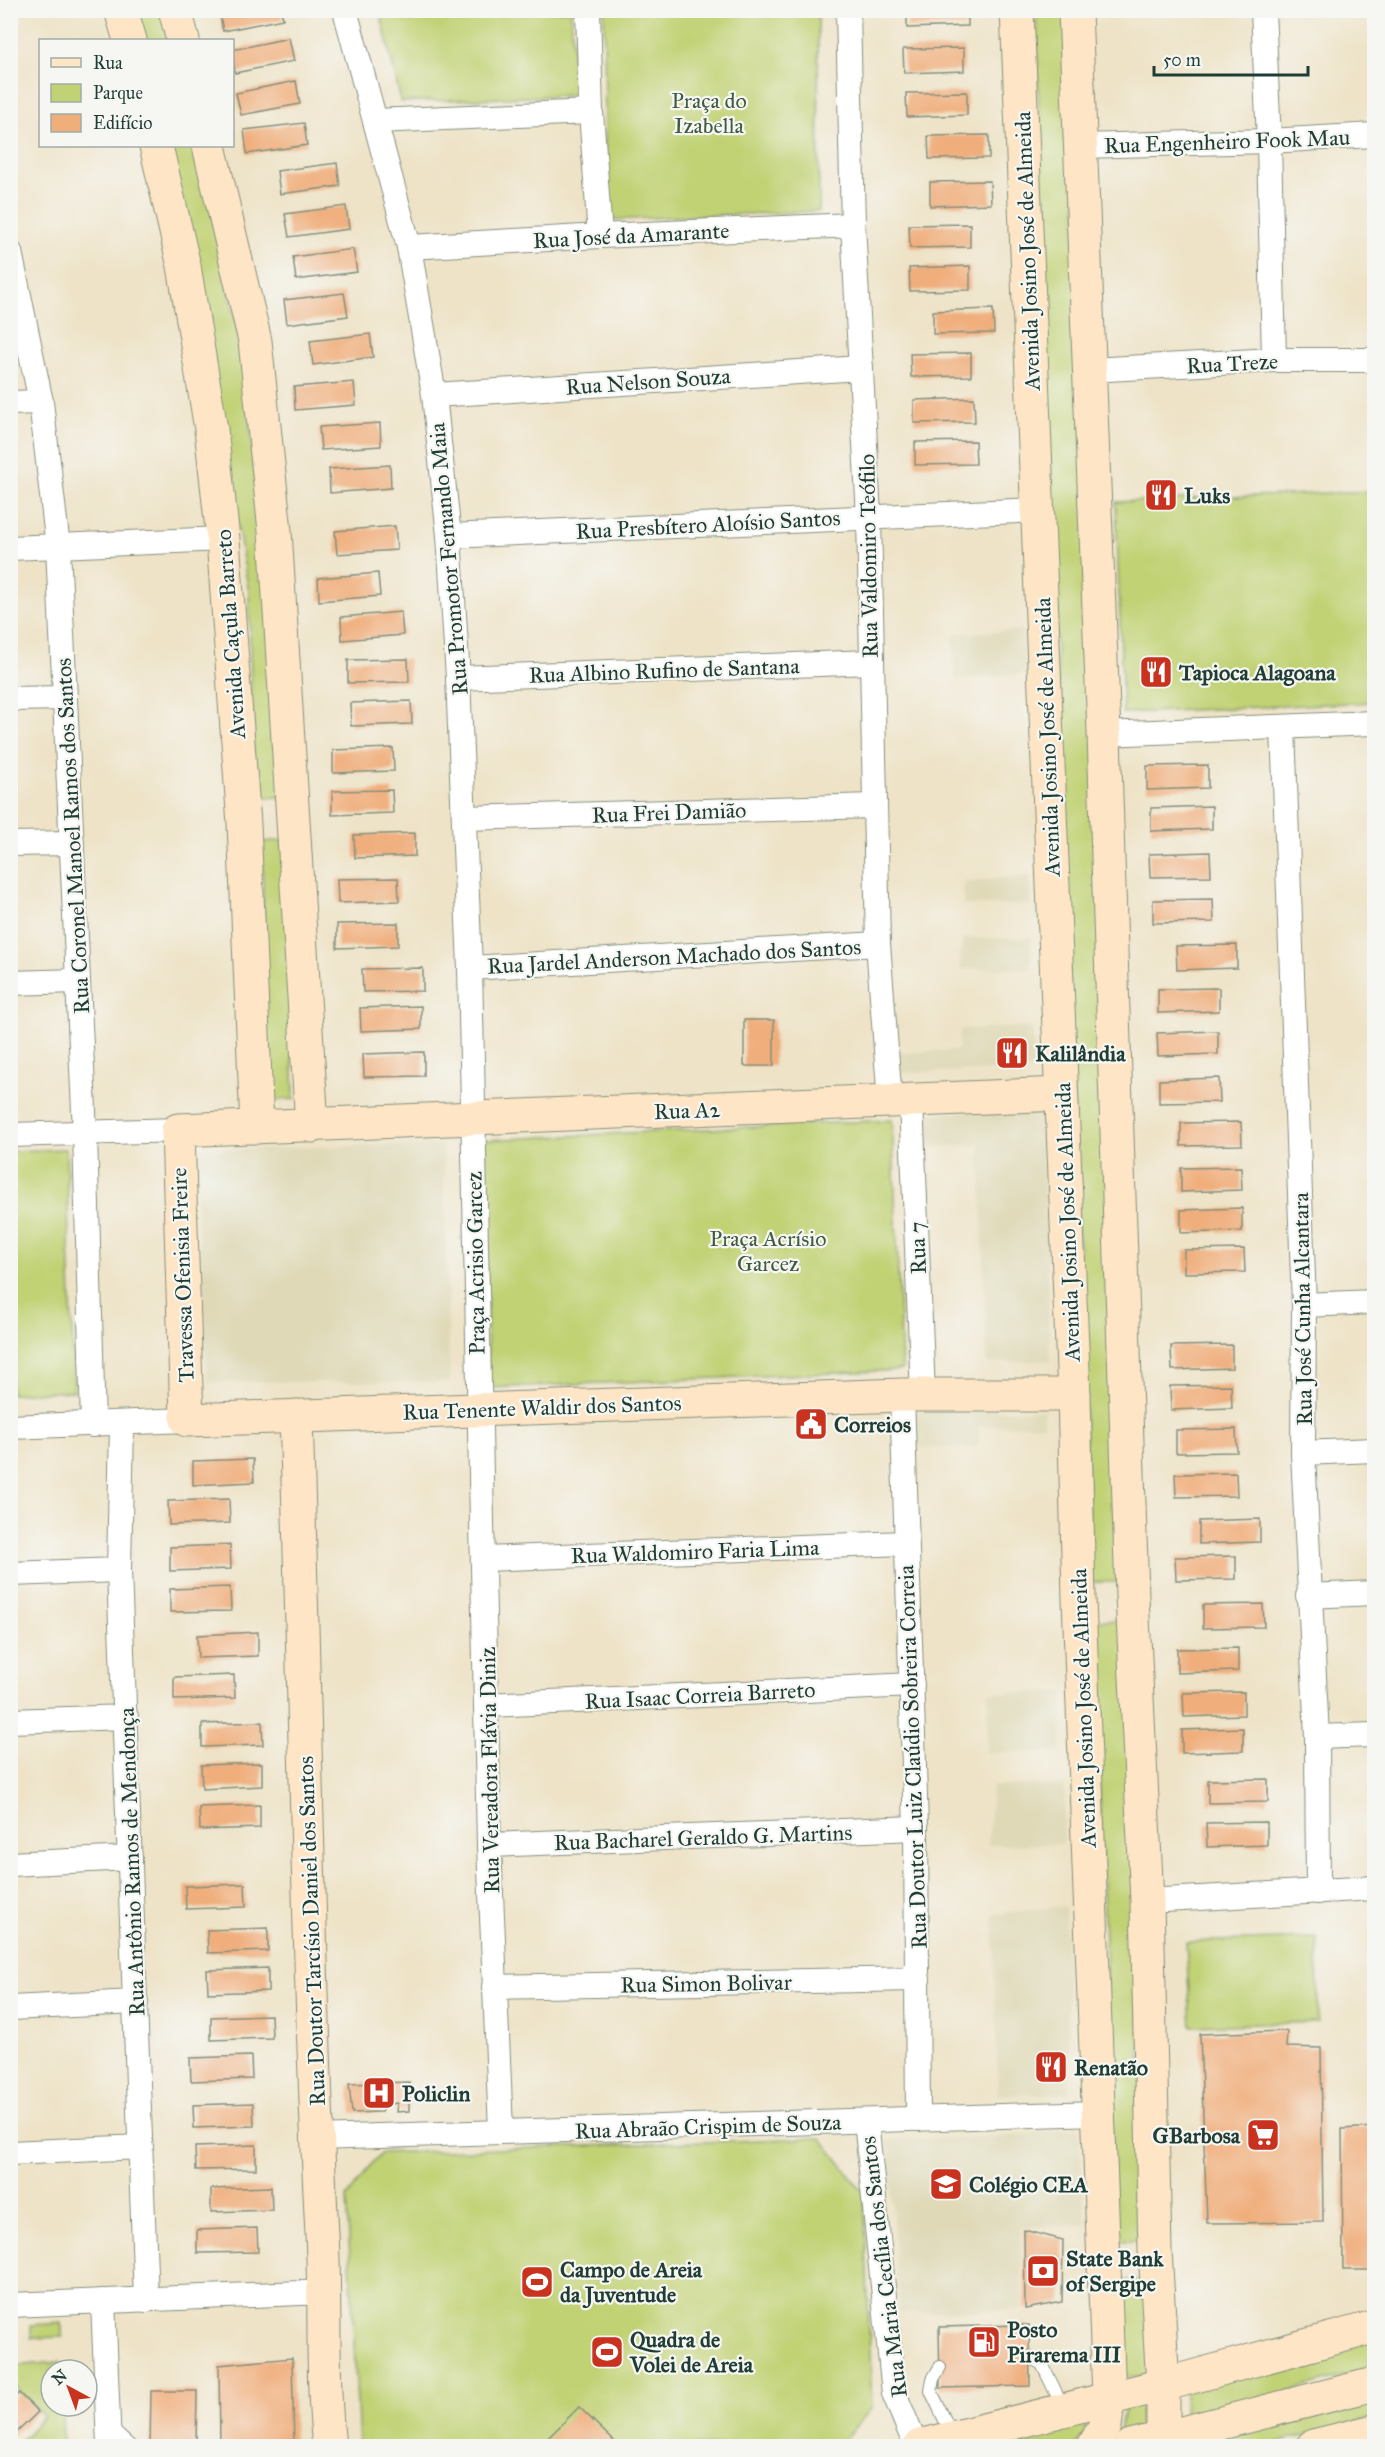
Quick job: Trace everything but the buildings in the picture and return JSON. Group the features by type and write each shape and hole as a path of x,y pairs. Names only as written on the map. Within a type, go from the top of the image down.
{"main road":[{"path":"121,10 130,39"},
{"path":"175,10 183,39"},
{"name":"Avenida Josino José de Almeida","path":"1017,10 1074,1395 1079,1599 1109,2398 1105,2426 1094,2446"},
{"path":"1076,10 1104,734 1132,1596 1147,1901 1155,2250 1163,2385 1162,2442"},
{"name":"Avenida Caçula Barreto","path":"156,147 184,266 211,429 223,539 244,824 257,1127"},
{"path":"209,147 255,341 275,531 312,1126"},
{"path":"244,824 293,822"},
{"name":"Rua A2","path":"178,1130 1061,1094"},
{"name":"Travessa Ofenisia Freire","path":"178,1130 187,1420"},
{"name":"Rua Tenente Waldir dos Santos","path":"187,1420 913,1395 1074,1395"},
{"name":"Rua Doutor Tarcísio Daniel dos Santos","path":"296,1416 317,2138 325,2292 326,2422 329,2446"},
{"path":"1079,1599 1102,1604 1116,1603 1132,1596"},
{"path":"1104,2256 1155,2250"},
{"path":"918,2446 1163,2385 1374,2327"},
{"path":"1131,2446 1162,2442 1374,2384"},
{"path":"1313,2446 1374,2431"}],"street":[{"name":"Rua Promotor Fernando Maia","path":"345,10 408,248 434,395 449,536 458,678 470,968 472,1118"},
{"path":"588,10 591,112 600,236"},
{"name":"Rua Valdomiro Teófilo","path":"848,10 853,225 869,517 873,806 878,944 901,1102"},
{"path":"1263,10 1269,141 1274,360"},
{"path":"375,121 591,112"},
{"name":"Rua Engenheiro Fook Mau","path":"1080,146 1269,141 1374,135"},
{"name":"Rua José da Amarante","path":"408,248 600,236 853,225"},
{"name":"Rua Coronel Manoel Ramos dos Santos","path":"11,254 41,402 58,547 85,1133 93,1425"},
{"name":"Rua Treze","path":"1089,370 1274,360 1374,360"},
{"name":"Rua Nelson Souza","path":"434,395 861,368"},
{"path":"10,403 41,402"},
{"name":"Rua Presbítero Aloísio Santos","path":"449,536 1038,510"},
{"path":"10,548 223,539"},
{"name":"Rua Albino Rufino de Santana","path":"458,678 871,662"},
{"path":"10,699 65,698"},
{"path":"1104,734 1374,723"},
{"name":"Rua José Cunha Alcantara","path":"1283,727 1304,1305 1304,1453 1308,1596 1317,1737 1318,1892"},
{"name":"Rua Frei Damião","path":"465,818 873,806"},
{"path":"10,844 72,843"},
{"name":"Rua Jardel Anderson Machado dos Santos","path":"470,968 878,944"},
{"path":"10,983 78,981"},
{"name":"Rua 7","path":"901,1102 913,1395"},
{"name":"Praça Acrisio Garcez","path":"472,1118 479,1409"},
{"path":"10,1135 178,1130"},
{"path":"1304,1305 1374,1302"},
{"name":"Rua Doutor Luiz Claúdio Sobreira Correia","path":"913,1395 905,1543 916,1828 918,2120"},
{"name":"Rua Vereadora Flávia Diniz","path":"479,1409 488,1705 489,1845 501,2132"},
{"name":"Rua Tenente Waldir dos Santos","path":"10,1427 187,1420"},
{"name":"Rua Antônio Ramos de Mendonça","path":"122,1424 119,1570 146,2300"},
{"path":"1304,1453 1374,1450"},
{"name":"Rua Waldomiro Faria Lima","path":"484,1559 905,1543"},
{"path":"10,1574 119,1570"},
{"path":"1308,1596 1374,1593"},
{"name":"Rua Isaac Correia Barreto","path":"488,1705 912,1685"},
{"path":"10,1721 126,1716"},
{"path":"1317,1737 1374,1735"},
{"name":"Rua Bacharel Geraldo G. Martins","path":"489,1845 916,1828"},
{"path":"10,1864 130,1858"},
{"path":"1147,1901 1374,1888"},
{"name":"Rua Simon Bolivar","path":"494,1987 918,1980"},
{"path":"10,2008 136,2002"},
{"name":"Rua Abraão Crispim de Souza","path":"317,2138 1098,2114"},
{"name":"Rua Maria Cecília dos Santos","path":"866,2121 894,2393 918,2446"},
{"path":"10,2153 141,2147"},
{"path":"10,2305 325,2292"},
{"path":"103,2301 108,2437"}],"lane":[{"path":"1030,2357 1042,2364 1064,2410"},
{"path":"939,2367 933,2379 931,2391 954,2438"},
{"path":"108,2437 130,2446"}],"shaded area":[{"path":"1022,630 1026,674 955,679 953,634"},
{"path":"1030,876 1031,905 963,905 964,881"},
{"path":"962,938 1031,938 1030,968 960,969"},
{"path":"1032,1027 1036,1069 899,1073 899,1053 958,1050 960,1029"},
{"path":"1042,1109 1050,1361 987,1363 980,1145 923,1147 922,1114"},
{"path":"443,1144 450,1382 208,1382 194,1150"},
{"path":"1044,1410 1044,1425 979,1426 978,1447 910,1448 911,1412"},
{"path":"1063,1692 1061,1751 986,1753 989,1693"},
{"path":"1065,1785 1063,1844 988,1845 992,1786"},
{"path":"1065,1906 1070,2093 998,2095 993,1914"},
{"name":"Colégio CEA","path":"1078,2128 1086,2224 1021,2228 1022,2309 899,2313 888,2140 999,2137"}],"green space":[{"path":"126,11 166,11 173,39 134,39"},
{"path":"380,11 571,11 575,95 401,102"},
{"name":"Praça do Izabella","path":"604,11 818,11 819,211 606,220"},
{"path":"1036,11 1069,11 1126,1582 1091,1582 1048,419"},
{"path":"161,147 197,147 240,340 266,569 283,797 253,798 249,592 203,329"},
{"path":"1374,491 1374,702 1123,713 1116,502"},
{"path":"285,840 294,1099 267,1100 262,842"},
{"name":"Praça Acrísio Garcez","path":"892,1120 902,1370 488,1388 485,1140"},
{"path":"66,1149 74,1391 11,1394 11,1151"},
{"path":"1094,1620 1129,1621 1146,2242 1115,2240"},
{"path":"1317,1938 1318,2022 1191,2026 1186,1942"},
{"path":"821,2138 864,2193 872,2408 838,2446 359,2446 347,2197 380,2153"},
{"path":"1150,2280 1150,2375 1124,2378 1115,2281"},
{"path":"62,2323 62,2337 31,2338 31,2325"},
{"path":"1374,2339 1374,2369 1184,2418 1185,2391"},
{"path":"39,2364 39,2411 11,2383 11,2366"},
{"path":"1374,2395 1374,2418 1264,2446 1173,2446"},
{"path":"1151,2397 1152,2427 1117,2438 1126,2403"},
{"path":"1086,2417 1086,2432 1075,2446 980,2446"},
{"path":"42,2418 62,2418 63,2446 16,2446"}],"place":[{"name":"Luks","path":"1161,495"},
{"name":"Tapioca Alagoana","path":"1156,672"},
{"name":"Kalilândia","path":"1012,1053"},
{"name":"Correios","path":"811,1424"},
{"name":"Renatão","path":"1051,2067"},
{"name":"Policlin","path":"379,2093"},
{"name":"GBarbosa","path":"1263,2135"},
{"name":"Colégio CEA","path":"946,2184"},
{"name":"State Bank of Sergipe","path":"1043,2271"},
{"name":"Campo de Areia da Juventude","path":"537,2282"},
{"name":"Posto Pirarema III","path":"984,2342"},
{"name":"Quadra de Volei de Areia","path":"607,2352"}]}
